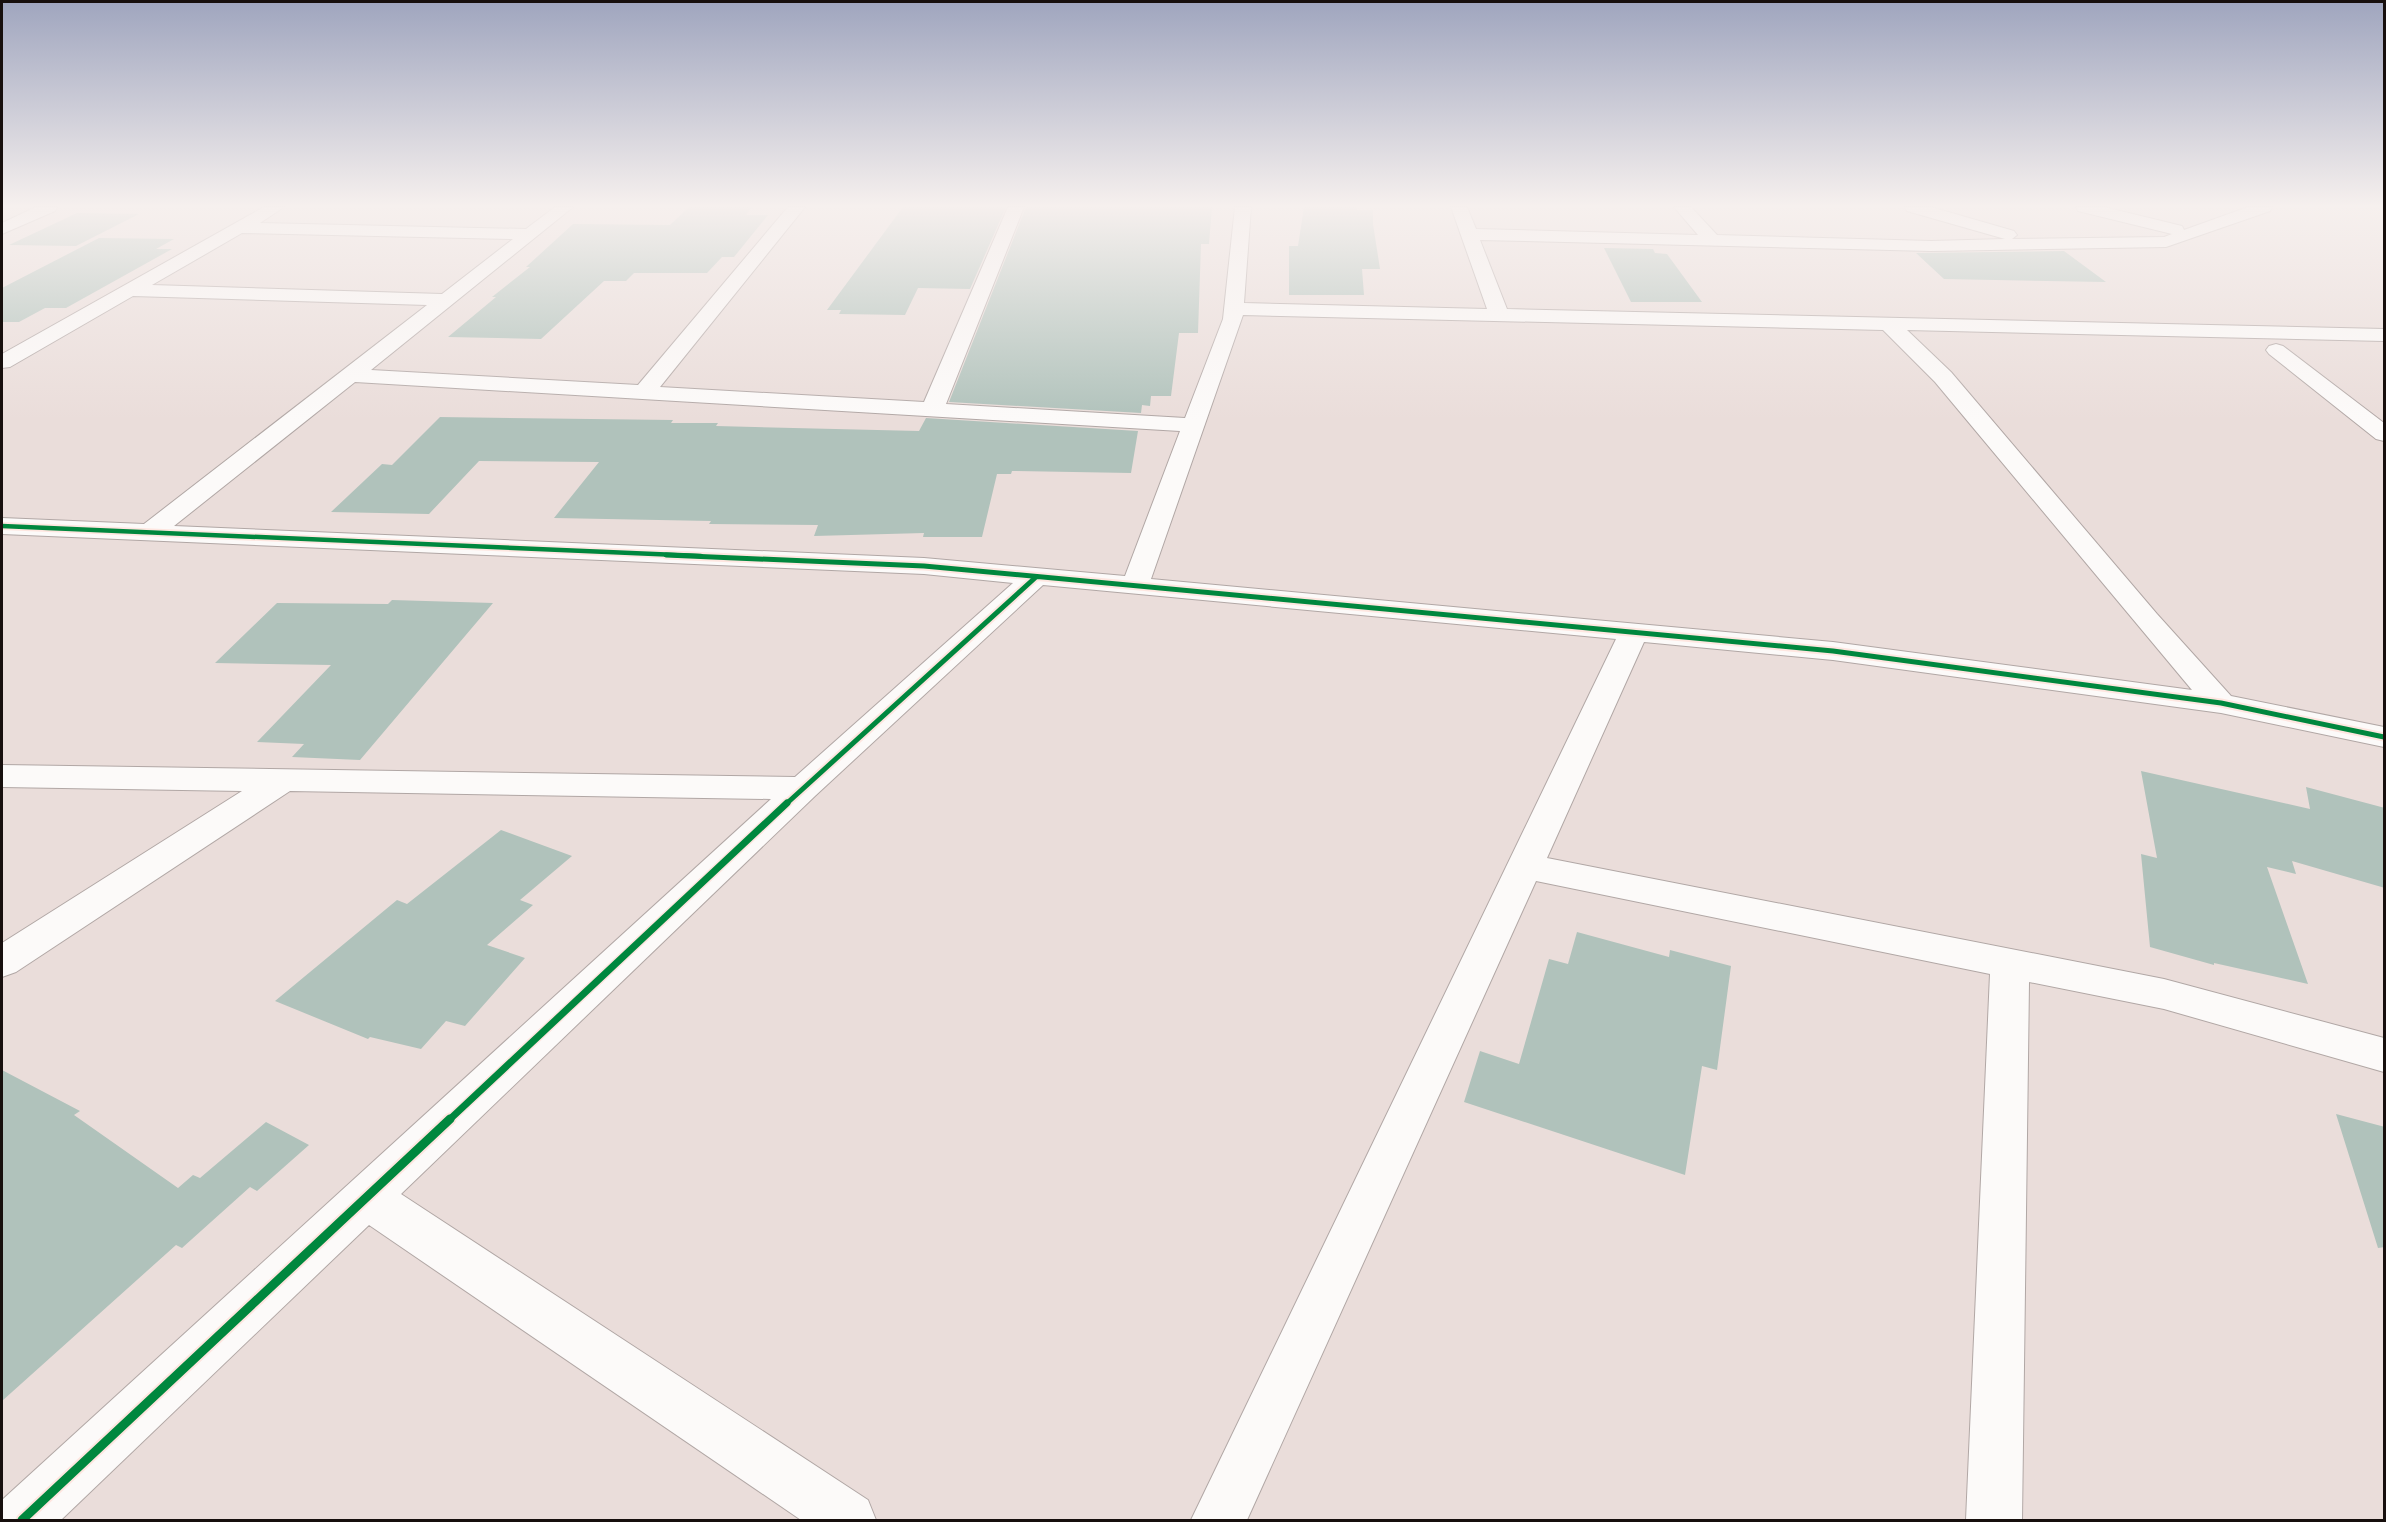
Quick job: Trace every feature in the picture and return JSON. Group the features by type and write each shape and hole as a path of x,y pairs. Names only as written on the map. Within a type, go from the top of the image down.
{"street":[{"path":"2,362 150,278"},
{"path":"150,532 474,278"},
{"path":"643,393 738,278"},
{"path":"932,410 987,278"},
{"path":"1135,586 1233,314 1236,278"},
{"path":"1485,278 1499,315"},
{"path":"129,290 446,300"},
{"path":"1233,314 1499,315 2385,353"},
{"path":"1233,314 1896,332 2385,335"},
{"path":"1896,332 1943,377 2147,620 2221,702"},
{"path":"2276,350 2385,434"},
{"path":"350,375 1194,425"},
{"path":"2,526 924,566 1833,651 2221,702 2385,737"},
{"path":"22,1521 803,788 1036,577"},
{"path":"1219,1521 1635,632"},
{"path":"2,776 803,788"},
{"path":"2,962 283,780"},
{"path":"1525,866 2164,994 2385,1055"},
{"path":"1994,1521 2010,963"},
{"path":"368,1198 848,1521"}],"building":[{"path":"21,278 120,278 66,308 45,308 19,322 2,322 2,288"},
{"path":"516,278 629,278 626,281 604,281 541,339 448,337 496,297 492,297"},
{"path":"851,278 975,278 970,289 918,288 905,315 839,314 841,310 827,310"},
{"path":"998,278 1200,278 1198,333 1179,333 1171,396 1151,396 1150,406 1142,405 1141,413 949,402"},
{"path":"1289,278 1363,278 1364,295 1289,295"},
{"path":"1619,278 1685,278 1702,302 1631,302"},
{"path":"2101,278 2106,282 1944,279"},
{"path":"440,417 673,420 671,423 718,423 716,426 919,431 926,418 1138,431 1131,473 1012,471 1011,474 997,474 982,537 923,537 924,533 814,536 818,525 709,524 711,521 554,518 599,462 479,461 429,514 331,512 382,464 392,465"},
{"path":"392,600 493,603 360,760 292,757 304,744 257,742 331,665 215,663 277,603 388,604"},
{"path":"2141,771 2310,809 2306,787 2385,808 2385,888 2292,861 2296,874 2267,867 2308,984 2214,963 2214,965 2150,947 2141,854 2157,858"},
{"path":"501,830 572,856 520,900 533,905 487,945 525,958 465,1026 446,1021 421,1049 370,1037 368,1039 275,1001 397,900 407,904"},
{"path":"1577,932 1669,957 1670,950 1731,966 1717,1070 1702,1066 1685,1175 1464,1102 1480,1051 1519,1064 1549,959 1568,964"},
{"path":"2,1070 80,1111 74,1115 178,1188 193,1175 200,1178 266,1122 309,1145 257,1191 250,1187 182,1248 176,1245 2,1401"},
{"path":"2336,1114 2385,1127 2385,1247 2378,1248"}],"cycle path":[{"path":"2,526 924,566 1833,651 2221,703 2384,737"},
{"path":"22,1520 803,788 1036,577"}]}
